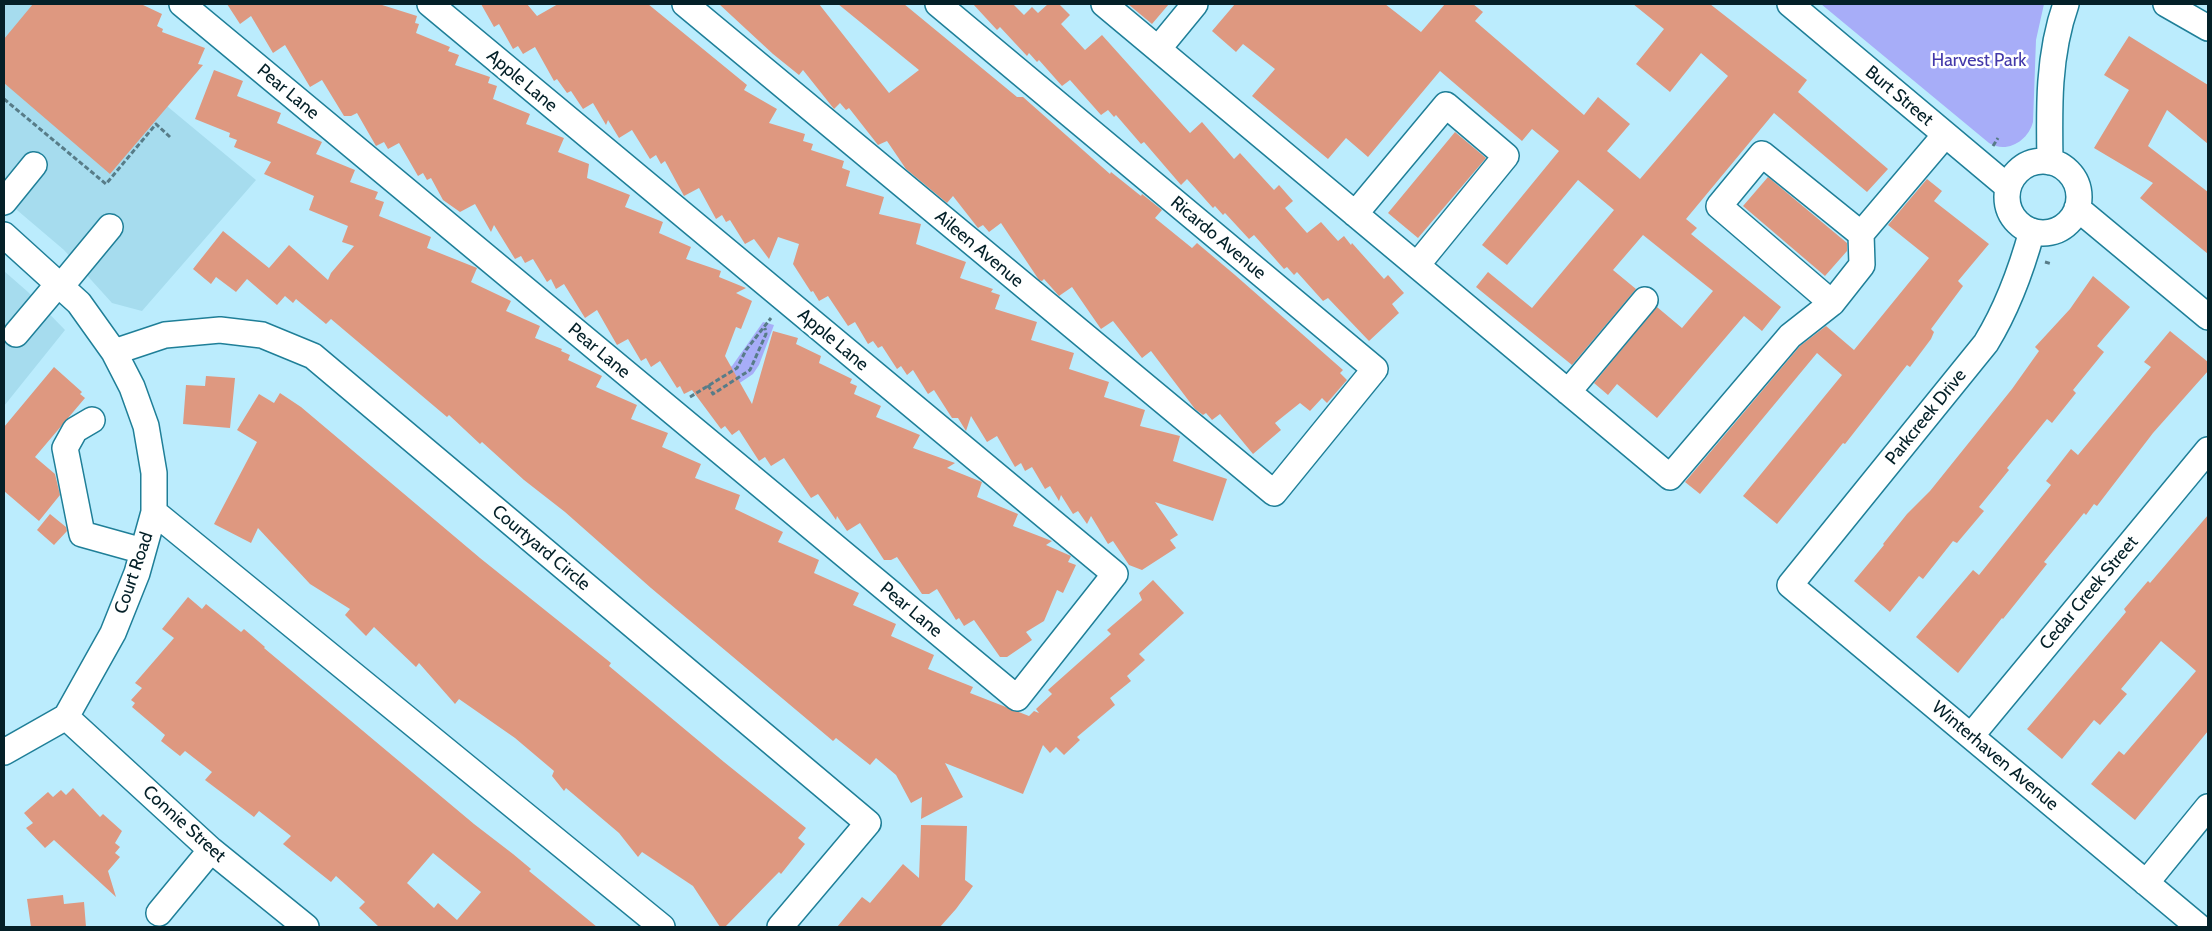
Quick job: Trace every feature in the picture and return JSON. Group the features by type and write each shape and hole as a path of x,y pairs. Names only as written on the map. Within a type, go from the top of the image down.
{"street":[{"name":"Pear Lane","path":"182,4 1017,698"},
{"name":"Apple Lane","path":"430,4 1115,574 1017,698"},
{"name":"Aileen Avenue","path":"685,4 1274,493"},
{"name":"Ricardo Avenue","path":"938,4 1375,369 1274,493"},
{"path":"1104,4 1670,477 1790,336 1832,303 1862,265 1860,234 1945,135"},
{"path":"1158,49 1195,4"},
{"name":"Burt Street","path":"1790,4 2008,187"},
{"path":"2050,162 2049,90 2056,32 2066,4"},
{"path":"2166,4 2208,28"},
{"path":"1355,214 1446,105 1506,156 1417,265"},
{"path":"1832,303 1718,206 1762,154 1860,234"},
{"path":"2038,161 2050,162 2066,169 2073,178 2078,190 2077,208 2073,216 2061,228 2044,232 2032,231 2018,223 2011,213 2007,198 2008,187 2012,178 2022,168 2038,161"},
{"path":"4,202 34,165"},
{"path":"2077,208 2208,317"},
{"path":"8,335 67,290 110,227"},
{"name":"Parkcreek Drive","path":"1790,585 1986,343 2004,314 2021,270 2032,231"},
{"path":"4,235 67,290 114,352"},
{"path":"1568,392 1645,300"},
{"name":"Courtyard Circle","path":"114,352 165,335 220,330 262,335 313,356 868,824 780,927"},
{"name":"Court Road","path":"66,717 113,633 143,551 154,512 154,473 146,426 132,387 114,352"},
{"path":"92,420 75,430 64,448 82,534 143,551"},
{"name":"Cedar Creek Street","path":"1970,736 2208,450"},
{"path":"154,512 662,927"},
{"name":"Winterhaven Avenue","path":"1790,585 2199,927"},
{"path":"4,752 66,717"},
{"name":"Connie Street","path":"66,717 211,850 306,927"},
{"path":"2146,883 2208,807"},
{"path":"159,913 211,850"}],"path":[{"path":"4,99 106,184 156,124 170,136"},
{"path":"1993,146 1998,138"},
{"path":"674,414 690,396 737,368 746,350 768,323"},
{"path":"708,385 714,394 750,370 766,334 765,328"}],"shaded area":[{"path":"6,4 44,4 256,180 142,311 112,303 64,250 4,199 4,6"},
{"path":"4,271 28,292 65,330 4,406"}],"green space":[{"name":"Harvest Park","path":"1821,4 2044,4 2036,40 2033,122 2027,135 2016,144 2010,146 1996,146 1989,143"},
{"path":"763,322 774,325 759,365 753,374 713,401 703,385 732,366"}],"building":[{"path":"33,4 141,4 162,14 157,26 163,29 162,32 205,48 198,64 203,65 110,174 4,83 4,39"},
{"path":"227,4 379,4 417,16 415,23 419,24 416,33 450,47 448,51 459,55 455,65 490,77 488,83 497,86 493,99 530,114 526,124 564,138 558,152 589,164 587,178 630,195 625,207 663,222 659,233 691,247 686,259 721,271 719,277 746,288 736,293 752,301 741,329 736,327 725,356 752,404 773,331 798,338 796,344 821,356 819,363 852,379 850,383 857,386 854,394 881,406 876,417 920,435 913,448 955,463 947,468 982,482 977,497 1018,514 1013,526 1052,541 1046,545 1071,556 1068,562 1076,565 1063,593 1057,590 1044,621 1026,632 1032,640 1007,657 1000,657 974,620 964,626 959,618 956,620 937,589 929,594 922,594 897,557 891,560 884,560 860,523 847,531 837,516 836,520 818,494 811,498 784,458 771,466 765,457 759,461 739,430 732,435 725,426 721,429 692,390 684,394 680,386 677,388 660,361 651,367 646,358 641,361 628,339 617,345 597,310 585,318 564,284 556,289 551,279 547,282 533,259 525,263 521,256 515,259 494,225 491,232 475,204 460,212 443,200 431,178 427,180 423,173 418,176 399,143 388,149 384,142 376,146 357,113 351,116 344,116 322,80 310,87 285,45 273,53 251,16 240,24"},
{"path":"481,4 527,4 537,16 558,4 648,4 747,85 744,90 777,109 769,123 805,134 803,141 813,144 811,150 844,161 842,168 850,171 846,186 884,197 879,214 921,224 916,244 966,262 960,278 993,289 991,292 1000,295 995,309 1037,322 1031,340 1074,353 1069,369 1109,382 1104,397 1145,410 1140,426 1180,436 1173,461 1227,479 1213,521 1155,502 1178,535 1170,540 1176,548 1142,570 1129,565 1113,541 1108,544 1091,516 1087,524 1078,511 1073,514 1061,495 1059,501 1050,486 1045,489 1032,467 1025,471 1021,463 1015,467 997,436 987,442 971,416 966,431 958,418 952,418 934,390 928,394 913,370 907,375 901,366 897,369 882,346 878,348 873,341 868,344 855,322 848,326 828,296 819,301 793,264 799,244 778,237 769,259 754,239 745,244 730,220 726,222 722,215 716,219 699,188 684,196 665,161 661,164 656,155 650,159 632,130 619,138 608,120 606,125 593,103 583,109 571,91 567,93 557,79 554,81 535,47 523,54 518,46 513,49 499,24 494,27"},
{"path":"719,4 819,4 889,93 919,70 838,4 904,4 1017,97 1023,97 1110,174 1111,172 1162,210 1155,218 1192,248 1197,243 1235,275 1343,370 1340,373 1347,380 1327,403 1322,398 1310,411 1300,403 1275,423 1281,430 1253,454 1220,414 1212,420 1206,413 1203,415 1195,409 1151,351 1142,358 1113,321 1101,329 1072,287 1059,296 1044,279 1042,281 1039,280 1001,223 989,232 983,225 978,228 953,196 947,203 906,169 887,141 878,145 849,108 846,110 840,103 834,109 803,70 799,75 773,54"},
{"path":"973,4 1013,4 1024,15 1032,7 1038,13 1048,4 1059,4 1070,15 1061,24 1085,50 1102,35 1190,133 1202,122 1234,159 1240,153 1274,190 1279,185 1293,201 1285,208 1307,233 1321,222 1338,241 1344,236 1351,245 1352,243 1384,279 1388,275 1404,293 1392,304 1399,313 1369,341 1328,298 1323,301 1297,272 1294,275 1287,267 1284,269 1254,235 1249,239 1225,213 1223,215 1215,206 1213,208 1187,179 1181,185 1144,142 1141,144 1116,115 1114,117 1108,110 1101,115 1070,80 1062,86 1039,60 1037,62 1029,53 1027,56 1000,27 997,30"},
{"path":"1128,4 1169,4 1152,24"},
{"path":"1235,4 1385,4 1421,32 1445,4 1473,4 1483,12 1475,21 1584,115 1598,97 1630,124 1607,151 1640,179 1728,76 1701,53 1670,92 1636,64 1664,29 1633,4 1710,4 1807,80 1798,92 1888,169 1867,192 1774,113 1686,219 1697,228 1691,234 1781,307 1762,331 1744,316 1657,418 1617,384 1608,395 1594,383 1657,307 1682,328 1713,291 1643,235 1613,270 1636,289 1572,365 1476,287 1488,272 1532,308 1614,210 1578,180 1507,265 1482,245 1559,151 1532,129 1522,141 1440,71 1368,157 1346,138 1328,159 1252,96 1275,69 1243,44 1236,52 1212,31"},
{"path":"2129,36 2208,85 2208,144 2167,110 2148,146 2208,192 2208,254 2140,198 2153,183 2094,148 2129,90 2104,75"},
{"path":"214,70 243,81 237,96 281,113 277,123 322,142 316,154 355,170 350,182 378,192 375,199 384,202 379,216 431,237 427,248 477,268 471,282 511,301 506,311 540,326 535,338 562,349 561,351 570,355 568,360 602,376 596,387 637,405 631,419 668,433 662,447 701,464 695,478 740,495 735,509 783,532 778,542 819,560 814,573 859,593 853,605 896,624 891,636 934,655 928,669 973,687 970,693 1029,716 1034,711 1039,713 1036,709 1052,694 1048,690 1111,634 1107,630 1142,600 1139,593 1153,580 1184,613 1139,654 1145,660 1127,676 1131,681 1110,698 1115,705 1077,737 1080,740 1064,755 1056,747 1050,753 1043,745 1023,794 945,763 963,797 921,819 922,797 911,803 896,775 876,758 870,765 836,738 833,741 651,588 565,512 524,480 482,442 480,444 449,415 447,417 331,319 326,324 296,299 293,303 285,296 277,305 247,279 236,292 216,277 211,284 193,269 223,231 269,268 289,245 328,280 331,273 354,246 342,242 348,226 309,210 314,196 264,174 271,162 234,147 237,140 229,137 230,133 195,119"},
{"path":"1455,132 1486,158 1418,238 1388,213"},
{"path":"1768,177 1847,243 1847,251 1825,276 1743,206"},
{"path":"1927,179 1942,191 1934,201 1989,244 1958,281 1963,286 1931,329 1934,332 1931,339 1910,367 1907,365 1845,444 1843,443 1777,524 1743,496 1842,375 1817,353 1700,494 1685,482 1800,346 1826,326 1854,350 1929,258 1888,225"},
{"path":"2093,276 2130,307 2097,346 2104,352 2073,390 2076,393 2052,423 2047,419 2007,468 2009,470 1979,507 1984,511 1957,543 1953,541 1923,579 1919,576 1890,612 1854,581 1907,514 1930,491 2012,389 2039,351 2035,347 2070,309"},
{"path":"2170,331 2208,362 2208,371 2153,433 2097,506 2094,504 2086,515 2084,513 2044,562 2047,564 1958,673 1916,637 1973,570 1979,575 2051,485 2046,481 2071,449 2078,455 2151,367 2144,362"},
{"path":"54,367 82,392 80,394 85,398 35,457 55,474 60,495 39,521 4,491 4,427"},
{"path":"206,376 235,378 230,428 183,424 186,385 205,386"},
{"path":"280,393 301,407 480,558 611,663 609,666 806,828 798,838 805,844 781,874 779,872 725,927 720,927 693,886 642,852 638,857 619,833 566,788 564,791 552,776 554,771 515,738 459,699 455,704 419,663 416,667 374,627 366,636 345,615 350,609 310,584 258,528 251,543 214,524 257,442 237,430 259,394 274,403"},
{"path":"50,514 66,527 67,531 54,545 37,530"},
{"path":"2208,515 2208,731 2135,820 2091,784 2119,751 2124,755 2196,671 2161,641 2121,689 2127,694 2100,725 2094,720 2062,759 2027,729 2126,612 2124,609 2148,581 2150,583"},
{"path":"188,597 202,609 206,604 241,632 244,629 264,648 474,824 531,869 529,871 597,927 379,927 359,908 365,902 336,876 331,882 283,844 291,836 259,811 254,817 205,780 212,772 185,751 180,756 161,741 165,735 132,707 135,703 131,700 142,688 135,683 174,638 162,629","holes":["433,853 481,892 457,920 438,903 434,908 407,883"]},
{"path":"73,788 100,817 103,814 122,831 115,843 120,847 115,853 120,857 108,871 116,897 54,840 45,848 26,828 33,823 24,813 48,792 53,797 61,790 66,795"},
{"path":"921,825 967,826 965,880 973,886 956,909 940,927 837,927 862,897 870,903 903,864 919,878"},
{"path":"63,895 64,904 84,902 86,927 31,927 27,899"}]}
